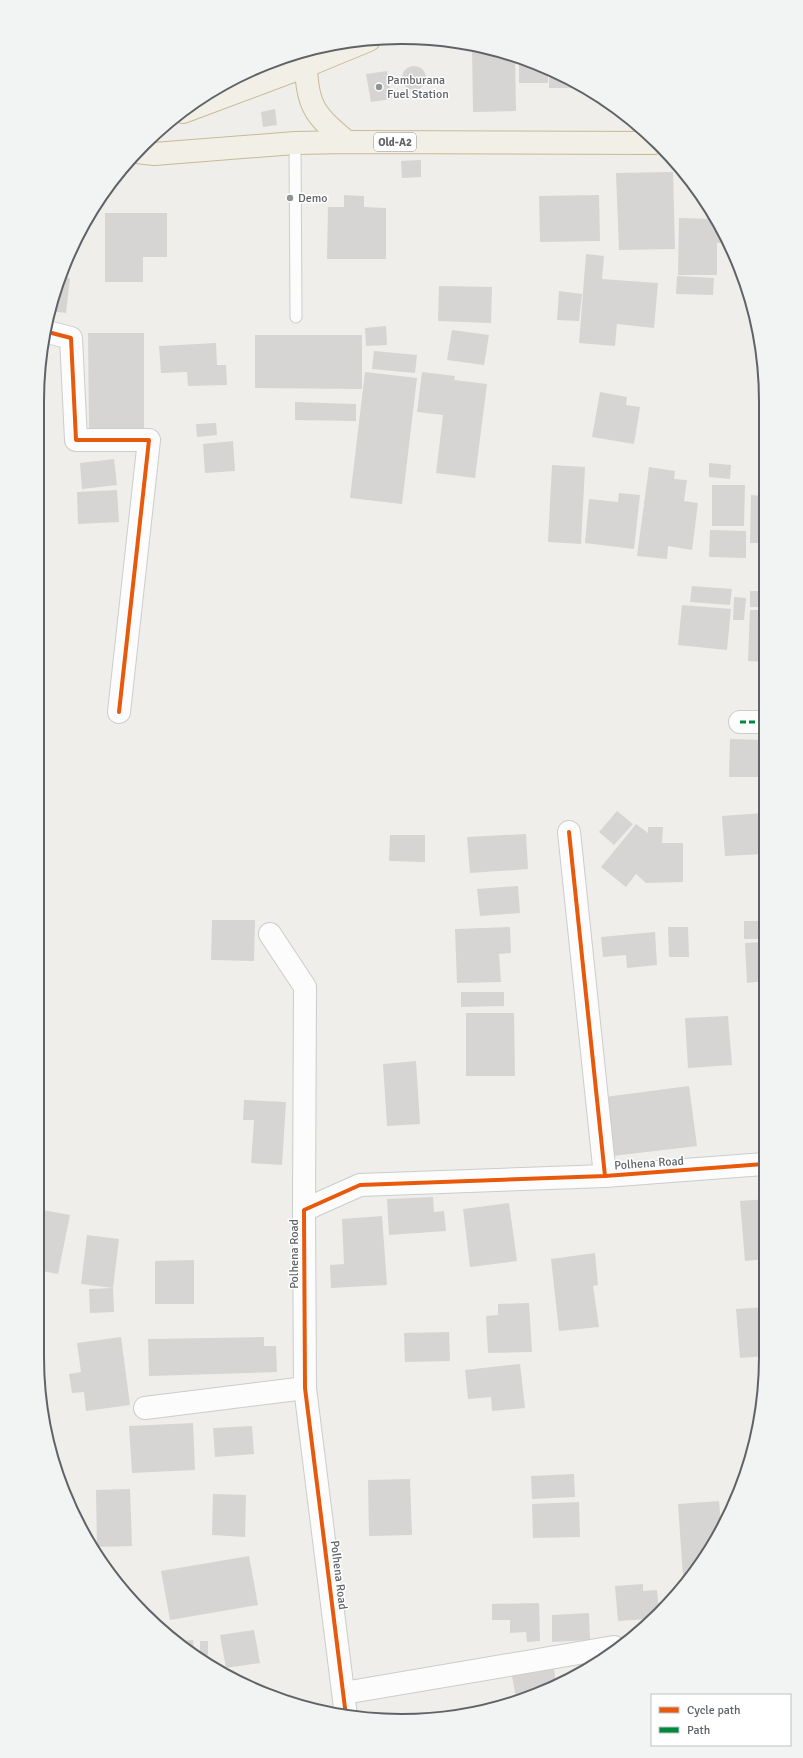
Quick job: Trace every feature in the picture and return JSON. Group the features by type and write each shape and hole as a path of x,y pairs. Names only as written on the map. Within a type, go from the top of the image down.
{"highway":[{"path":"202,105 352,48"},
{"path":"306,66 307,87 315,111 328,126 347,142"},
{"name":"Old-A2","path":"145,153 154,154 295,143 648,143"}],"street":[{"path":"51,333 71,338 76,440 149,440 119,712"},
{"path":"740,722 759,722"},
{"path":"569,832 605,1176"},
{"path":"270,934 304,987 304,1210"},
{"name":"Polhena Road","path":"345,1709 304,1388 304,1210 360,1185 605,1176 759,1164"},
{"path":"145,1408 304,1388"},
{"path":"344,1693 608,1648"}],"lane":[{"path":"295,143 296,316"}],"building":[{"path":"472,51 515,63 516,111 473,112"},
{"path":"519,64 548,76 548,83 519,83"},
{"path":"414,66 423,69 426,78 423,87 414,90 405,87 402,78 405,69"},
{"name":"Pamburana Fuel Station","path":"387,71 392,99 371,102 366,74"},
{"path":"549,76 573,88 549,88"},
{"path":"275,109 277,125 263,127 261,112"},
{"path":"421,160 421,177 402,178 401,161"},
{"path":"673,172 675,249 619,250 616,173"},
{"path":"344,195 364,196 364,207 386,208 386,259 327,259 328,207 344,207"},
{"path":"599,195 600,241 540,242 539,196"},
{"path":"105,213 167,213 167,257 143,257 143,282 105,282"},
{"path":"679,218 709,219 722,243 717,243 717,275 678,275"},
{"path":"586,254 604,256 602,279 658,283 654,328 617,324 615,346 579,343"},
{"path":"677,276 714,278 713,295 676,294"},
{"path":"66,278 70,278 66,313 55,312"},
{"path":"439,286 492,287 491,323 438,321"},
{"path":"559,291 582,294 579,321 557,320"},
{"path":"386,326 387,345 366,346 365,328"},
{"path":"452,330 489,335 484,365 447,360"},
{"path":"88,333 144,333 144,428 89,428"},
{"path":"255,335 362,335 362,389 255,388"},
{"path":"216,343 217,365 226,365 227,385 188,386 187,372 161,373 159,346"},
{"path":"374,351 417,355 415,373 372,369"},
{"path":"365,372 417,378 402,504 350,498"},
{"path":"422,372 455,376 454,380 487,384 475,478 436,473 443,415 417,412"},
{"path":"600,392 627,397 626,405 640,407 634,444 592,437"},
{"path":"295,402 356,404 356,421 295,420"},
{"path":"216,423 217,435 197,437 196,424"},
{"path":"233,441 235,471 205,473 203,444"},
{"path":"114,459 117,485 82,489 80,463"},
{"path":"709,463 731,465 730,479 709,477"},
{"path":"552,465 585,467 581,544 548,542"},
{"path":"649,467 675,471 674,479 687,480 684,501 698,503 692,550 668,546 667,559 637,556"},
{"path":"712,485 745,485 744,526 712,526"},
{"path":"117,490 119,522 78,524 77,492"},
{"path":"619,493 640,495 634,549 585,543 589,499 618,502"},
{"path":"751,495 759,496 759,543 750,543"},
{"path":"710,530 746,531 746,558 709,557"},
{"path":"692,586 732,589 730,605 690,602"},
{"path":"750,591 759,591 759,607 750,607"},
{"path":"734,597 746,598 744,620 733,620"},
{"path":"682,605 731,609 727,650 678,645"},
{"path":"750,610 759,610 759,662 748,661"},
{"path":"730,739 759,740 759,777 729,777"},
{"path":"617,811 633,824 614,845 599,832"},
{"path":"759,813 759,854 725,856 722,816"},
{"path":"636,824 648,833 648,827 663,827 662,843 683,843 683,882 646,883 636,874 626,887 601,867"},
{"path":"526,834 528,869 470,873 467,837"},
{"path":"390,835 425,835 425,862 389,861"},
{"path":"518,886 520,913 480,916 477,889"},
{"path":"212,920 255,920 254,961 211,960"},
{"path":"744,921 759,921 759,939 744,939"},
{"path":"510,927 511,953 499,954 501,982 457,983 455,929"},
{"path":"668,927 688,927 689,957 669,957"},
{"path":"655,932 657,965 627,968 626,955 603,957 601,937"},
{"path":"759,942 759,982 747,983 745,943"},
{"path":"461,992 504,992 504,1006 461,1007"},
{"path":"466,1013 514,1013 515,1076 466,1076"},
{"path":"728,1016 732,1065 688,1068 685,1018"},
{"path":"416,1061 420,1124 387,1126 383,1064"},
{"path":"689,1086 697,1146 613,1156 605,1097"},
{"path":"244,1100 286,1102 282,1165 251,1163 254,1120 243,1120"},
{"path":"433,1197 434,1212 444,1211 446,1231 389,1235 387,1199"},
{"path":"759,1200 759,1260 745,1261 740,1201"},
{"path":"509,1203 517,1261 470,1267 463,1209"},
{"path":"44,1210 70,1215 58,1274 44,1271"},
{"path":"382,1216 387,1285 331,1288 330,1265 344,1264 342,1219"},
{"path":"87,1235 119,1239 113,1288 81,1284"},
{"path":"595,1253 598,1285 593,1286 599,1327 559,1331 551,1259"},
{"path":"194,1260 194,1304 155,1304 155,1261"},
{"path":"113,1288 114,1312 90,1313 89,1289"},
{"path":"529,1303 532,1352 488,1353 486,1316 498,1315 498,1304"},
{"path":"759,1307 759,1357 740,1358 736,1309"},
{"path":"449,1332 450,1361 405,1362 404,1333"},
{"path":"121,1337 130,1405 86,1411 84,1392 72,1393 69,1374 81,1372 77,1343"},
{"path":"264,1337 264,1346 276,1346 277,1372 149,1376 148,1339"},
{"path":"520,1364 525,1408 492,1411 491,1397 468,1399 465,1370"},
{"path":"193,1423 195,1470 132,1473 129,1426"},
{"path":"252,1426 254,1454 215,1457 213,1428"},
{"path":"574,1474 575,1497 532,1499 531,1476"},
{"path":"410,1479 412,1535 369,1536 368,1480"},
{"path":"130,1489 132,1546 99,1547 97,1543 96,1490"},
{"path":"213,1494 246,1495 245,1537 212,1535"},
{"path":"719,1501 720,1518 699,1555 683,1576 683,1576 678,1504"},
{"path":"579,1502 580,1537 533,1538 532,1504"},
{"path":"249,1556 258,1605 170,1620 161,1571"},
{"path":"643,1584 643,1591 657,1590 658,1604 643,1619 618,1621 615,1586"},
{"path":"539,1603 540,1641 527,1642 526,1632 510,1633 510,1620 492,1620 492,1604"},
{"path":"589,1613 590,1640 552,1642 552,1615"},
{"path":"254,1630 260,1663 226,1668 220,1635"},
{"path":"193,1640 194,1647 185,1641"},
{"path":"200,1641 208,1641 208,1655 205,1655 200,1652"},
{"path":"554,1669 555,1679 515,1695 512,1676"}],"marked path":[{"path":"740,722 759,722"}],"cycle path":[{"path":"51,333 71,338 76,440 149,440 119,712"},
{"path":"569,832 605,1176"},
{"path":"345,1709 305,1388 304,1210 360,1185 605,1176 759,1164"}],"place":[{"name":"Pamburana Fuel Station","path":"379,87"},
{"name":"Demo","path":"290,198"}]}
